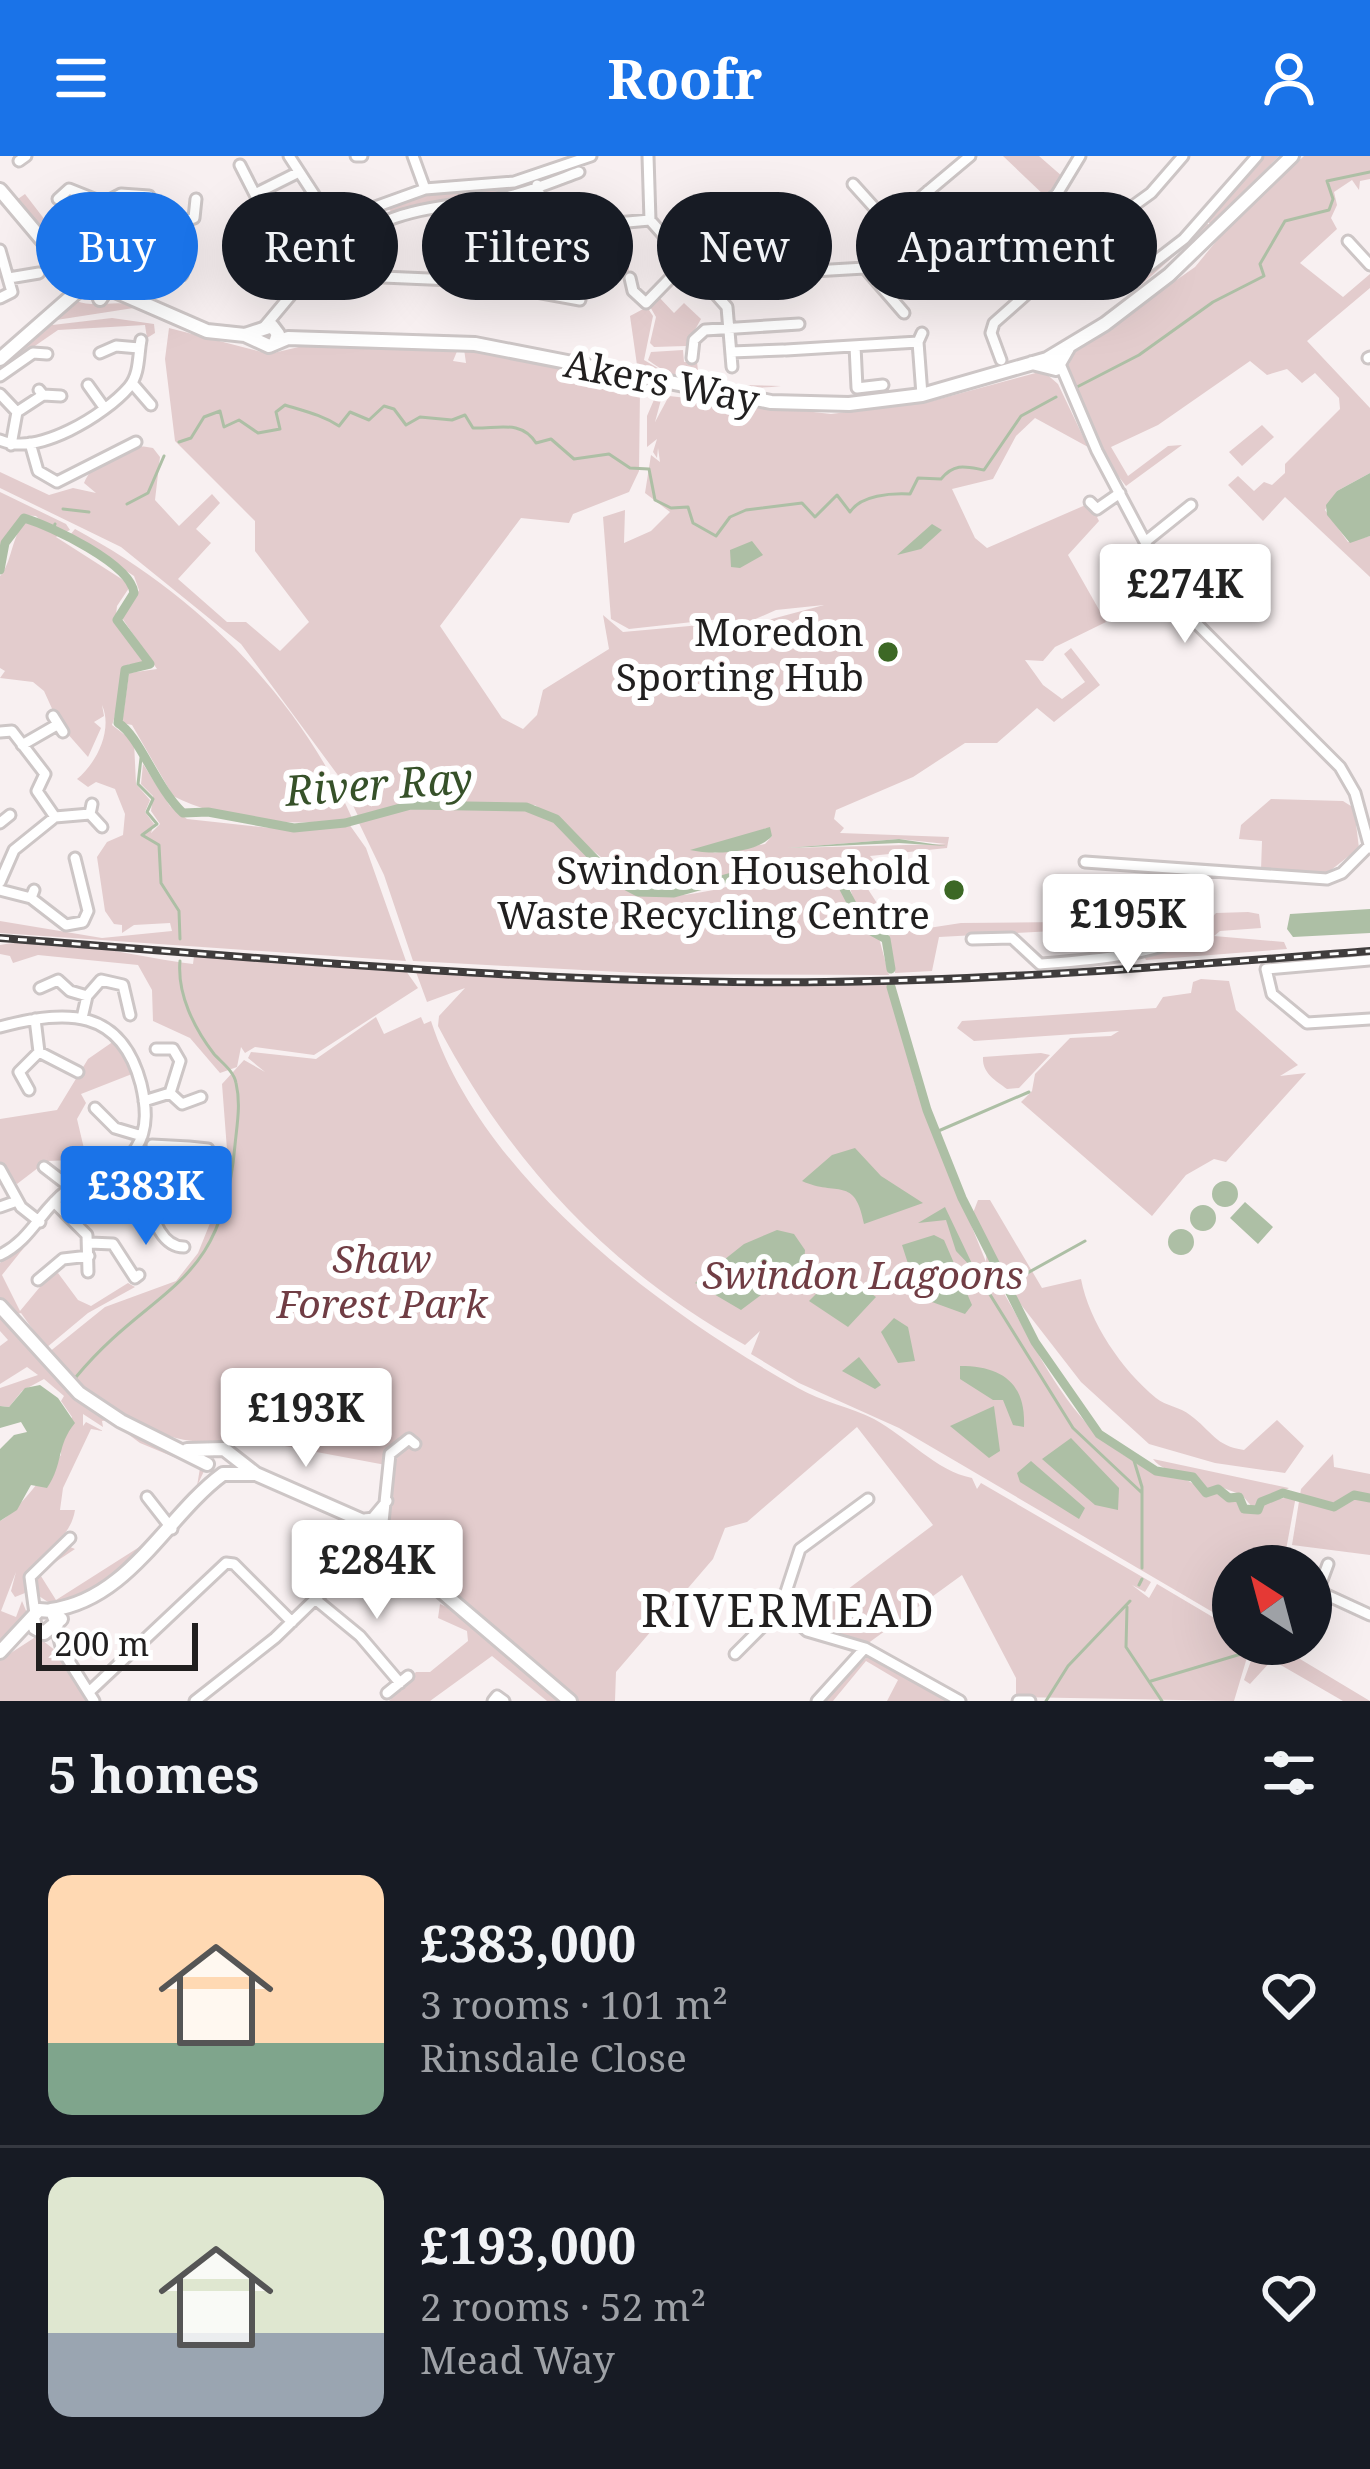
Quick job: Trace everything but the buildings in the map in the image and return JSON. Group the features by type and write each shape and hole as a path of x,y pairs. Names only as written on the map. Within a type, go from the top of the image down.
{"main road":[{"name":"Akers Way","path":"272,334 475,344 771,402 837,404 922,394 1032,364 1053,363 1148,293 1292,156"},
{"path":"0,190 36,230"},
{"path":"0,359 67,300"},
{"path":"131,300 198,328 272,334"},
{"path":"0,1306 79,1393 121,1421 224,1473 256,1474"},
{"path":"186,1450 224,1449 256,1474 362,1527 570,1701"},
{"path":"202,1491 213,1450"},
{"path":"0,1652 47,1617 139,1562 224,1473 232,1457"},
{"path":"362,1527 377,1539"},
{"path":"17,1639 40,1633 47,1617"}],"street":[{"path":"289,156 311,192"},
{"path":"413,156 425,189"},
{"path":"398,199 425,189 536,182 561,160 592,156"},
{"path":"648,156 650,220 657,227"},
{"path":"928,191 970,156"},
{"path":"1058,192 1080,156"},
{"path":"1152,192 1183,156"},
{"path":"1157,262 1184,239 1257,156"},
{"path":"240,165 254,192"},
{"path":"259,192 298,172"},
{"path":"493,192 579,172"},
{"path":"536,182 539,192"},
{"path":"853,184 860,192"},
{"path":"422,209 351,247 344,265 355,275 422,278"},
{"path":"633,222 650,220"},
{"path":"1348,241 1370,265"},
{"path":"0,250 14,297 0,298"},
{"path":"832,270 865,268 904,313"},
{"path":"9,278 36,274"},
{"path":"633,291 646,303"},
{"path":"636,314 657,292"},
{"path":"272,334 277,312 287,300"},
{"path":"721,300 728,309 732,368"},
{"path":"1001,360 992,326 1021,300"},
{"path":"692,358 698,334 799,324"},
{"path":"731,352 920,338 922,394"},
{"path":"61,397 41,393 17,412 6,442 57,438 132,382 140,344 100,352"},
{"path":"856,346 857,388 883,385"},
{"path":"0,376 33,353 44,350 47,354"},
{"path":"786,350 791,365"},
{"path":"1053,363 1188,617 1343,771 1360,808 1369,848 1330,878 1085,862"},
{"path":"132,382 151,405"},
{"path":"88,385 103,406"},
{"path":"0,396 17,412"},
{"path":"30,443 38,471 57,482 136,442"},
{"path":"1090,502 1097,508 1120,493"},
{"path":"1145,542 1191,505"},
{"path":"22,745 57,724"},
{"path":"3,725 46,776 37,792 55,817"},
{"path":"80,864 88,911 80,924 66,925 32,894 0,886 14,850 55,817 91,809 103,827"},
{"path":"972,939 1014,939 1036,964 1100,958 1177,940 1200,926 1200,873"},
{"path":"1370,960 1266,969 1273,994 1307,1023 1370,1019"},
{"path":"82,1018 87,996 102,977 123,985 130,1016"},
{"path":"40,988 57,980 70,992 87,996"},
{"path":"0,1027 35,1019 82,1018 106,1026 123,1042 144,1101 142,1136 118,1166 70,1187 1,1256"},
{"path":"35,1019 39,1052"},
{"path":"156,1049 169,1047 180,1056 170,1093"},
{"path":"39,1052 72,1071"},
{"path":"25,1089 20,1070 39,1052"},
{"path":"144,1101 170,1093"},
{"path":"170,1093 180,1103 197,1102"},
{"path":"101,1108 115,1129 142,1136"},
{"path":"118,1166 134,1196 150,1202 172,1192 185,1173 189,1147"},
{"path":"158,1150 208,1149"},
{"path":"44,1167 70,1187"},
{"path":"0,1168 17,1201 40,1222"},
{"path":"172,1192 183,1201 210,1200"},
{"path":"0,1207 17,1201"},
{"path":"54,1202 79,1222 90,1243 88,1272"},
{"path":"150,1202 154,1224 180,1250"},
{"path":"79,1222 91,1210"},
{"path":"90,1243 115,1246 134,1278"},
{"path":"38,1280 62,1259 89,1256"},
{"path":"195,1701 292,1622 377,1539 387,1501 391,1454 407,1440 415,1444"},
{"path":"147,1497 172,1529"},
{"path":"735,1654 791,1605 784,1598 800,1549 868,1498"},
{"path":"349,1562 362,1527 387,1501"},
{"path":"70,1538 32,1573 32,1597 91,1696 226,1564 235,1565 292,1622"},
{"path":"1332,1597 1370,1615"},
{"path":"315,1599 404,1680 387,1693"},
{"path":"782,1612 807,1631 865,1648 960,1701"},
{"path":"737,1629 748,1638"},
{"path":"40,1633 62,1650"},
{"path":"817,1701 865,1648"},
{"path":"1018,1701 1030,1701"}],"green space":[{"path":"1003,156 1039,156 1063,177 1050,192 1041,192"},
{"path":"1259,156 1279,156 1210,224 1206,220"},
{"path":"1304,156 1370,156 1370,179 1360,181 1359,190 1352,180 1334,192 1337,205 1331,218 1337,229 1300,263 1343,297 1370,274 1370,288 1307,341 1370,408 1370,473 1337,491 1325,510 1348,542 1370,536 1370,577 1285,497 1263,521 1228,485 1238,476 1254,491 1264,482 1272,485 1285,473 1285,464 1340,409 1339,398 1315,373 1302,383 1287,369 1267,375 1250,361 1158,425 1111,447 1128,476 1168,446 1182,445 1126,486 1100,453 1066,372 1074,352 1148,300 1157,300 1157,294 1195,267 1232,222"},
{"path":"530,182 533,186 500,192 431,192"},
{"path":"25,194 36,208 36,225 15,201"},
{"path":"422,194 422,206 398,214 398,201"},
{"path":"1205,221 1209,225 1157,271 1157,262"},
{"path":"657,297 674,313 684,303 701,319 686,346 654,347 650,343 656,317 649,305"},
{"path":"76,301 123,303 140,307 50,321"},
{"path":"647,307 653,316 644,360 675,378 637,365 630,316"},
{"path":"112,318 154,324 155,333 147,338 145,325 58,330 0,370 44,326"},
{"path":"169,328 269,354 303,346 458,349 453,361 466,363 464,349 606,377 614,380 607,390 619,394 619,381 640,389 639,471 629,492 573,514 569,523 521,518 440,626 502,718 523,729 537,715 543,690 609,649 603,615 623,632 734,622 742,628 729,637 768,620 824,605 776,610 744,624 729,618 629,629 611,619 603,517 625,510 624,543 651,531 670,512 645,493 651,455 660,462 658,448 657,458 653,452 657,439 647,447 647,416 656,395 662,396 655,422 669,396 831,414 932,401 1043,371 1058,384 1088,447 1035,418 1016,436 993,479 952,489 975,538 987,548 1113,493 1118,501 1097,517 1099,521 1068,555 1106,622 1055,647 1043,661 1025,660 1043,685 1062,699 1085,682 1064,654 1071,648 1100,685 1054,722 1037,708 997,743 965,743 913,777 836,810 834,819 844,828 840,833 949,837 947,848 870,856 878,866 862,880 886,917 909,931 961,923 1148,921 1149,926 939,937 932,971 895,973 889,934 859,916 848,882 793,863 674,888 639,887 535,805 406,802 359,818 340,778 241,644 121,547 0,488 0,472 49,495 73,488 96,493 84,483 103,459 122,449 153,448 160,457 155,500 179,526 212,494 220,503 196,529 211,543 178,579 227,622 246,622 280,651 309,622 255,551 255,521 175,441 165,359","holes":["766,828 772,836 765,844 713,853","899,839 946,844 787,848"]},
{"path":"683,350 684,362 697,362 698,371 739,385 781,386 712,386 678,377 648,360 651,352"},
{"path":"1262,425 1274,437 1242,466 1229,452"},
{"path":"0,492 66,524 70,530 56,537 131,585 117,606 115,624 146,662 143,667 129,664 125,670 112,725 134,742 136,784 150,800 145,812 154,824 151,833 160,824 151,811 153,796 141,784 143,764 170,806 187,819 271,828 349,824 366,848 406,961 0,933 0,921 102,938 172,931 170,923 134,925 122,933 122,925 114,924 105,911 97,857 107,842 123,835 125,814 115,789 96,782 88,787 77,779 101,745 106,724 102,705 104,716 94,722 101,728 88,757 59,724 44,691 33,682 0,678 5,671 0,668 0,576 25,521 54,534 36,516 23,515 1,542 0,560"},
{"path":"75,529 161,584 238,651 302,729 352,818 261,820 214,811 173,796 132,725 122,723 129,673 157,669 122,618 139,590 134,576 70,535"},
{"path":"1271,799 1343,801 1354,808 1359,848 1326,874 1261,870 1262,841 1239,839 1241,825"},
{"path":"481,805 535,812 558,825 622,887 636,893 677,896 701,892 781,867 844,888 852,918 879,938 889,975 657,974 413,961 384,875 358,821 411,807"},
{"path":"1216,913 1259,914 1261,928 1220,931 1214,936 1284,942 1287,949 1146,960 1143,954 1198,933"},
{"path":"72,944 193,964 194,956 406,971 418,988 314,1055 255,1047 245,1053 241,1047 237,1067 220,1073 190,1038 153,1021 152,990 138,965 38,955 13,963 10,956 0,954 0,945"},
{"name":"Swindon Lagoons","path":"416,972 719,986 889,985 916,1088 986,1262 987,1246 973,1213 978,1200 990,1200 1042,1288 1081,1279 1091,1312 1109,1344 1156,1398 1186,1412 1234,1448 1244,1450 1277,1420 1304,1446 1285,1473 1215,1463 1149,1444 1081,1382 1005,1284 999,1285 1065,1397 1119,1452 1188,1481 1208,1495 1217,1491 1238,1499 1243,1511 1259,1511 1262,1502 1296,1496 1287,1545 1212,1545 1212,1612 899,1428 799,1383 751,1354 760,1331 745,1345 696,1315 607,1247 531,1167 466,1076 438,1026 439,1016 465,988 427,1002"},
{"path":"1229,981 1236,1010 1298,1065 1280,1076 1306,1073 1226,1162 1214,1159 1186,1175 1152,1216 1021,1102 1032,1091 1035,1074 1070,1038 1111,1036 1119,1031 974,1041 957,1028 962,1021 1156,1008 1163,997 1191,993 1193,982"},
{"name":"Shaw Forest Park","path":"376,1017 384,1034 421,1017 424,1024 431,1021 456,1079 490,1134 533,1186 635,1279 745,1357 798,1388 874,1419 946,1468 972,1478 977,1489 981,1483 1151,1582 1145,1592 1132,1585 1149,1598 1157,1584 1212,1617 1212,1665 1245,1665 1234,1701 1016,1697 1016,1678 962,1575 867,1644 803,1623 933,1525 857,1427 747,1522 725,1528 713,1559 616,1672 615,1701 575,1701 386,1535 391,1466 236,1437 233,1447 191,1441 122,1415 48,1353 105,1307 176,1281 198,1253 229,1176 222,1084 244,1060 265,1072 248,1058 251,1052 316,1059"},
{"path":"114,1041 132,1074 81,1094 86,1103 77,1119 90,1174 75,1160 47,1161 17,1184 0,1163 0,1119 57,1110 88,1059"},
{"path":"1050,1055 1019,1088 1007,1089 990,1076 983,1063 983,1057"},
{"path":"47,1219 2,1275 20,1311 49,1276 58,1273 78,1300 91,1306 128,1283 135,1287 88,1313 46,1348 21,1313 14,1315 0,1300 0,1263"},
{"path":"0,1311 60,1380 205,1469 197,1486 200,1468 140,1443 109,1420 102,1421 103,1427 83,1414 83,1426 86,1422 103,1431 91,1429 63,1488 60,1510 75,1510 71,1523 32,1568 25,1593 15,1597 11,1591 16,1572 1,1611 16,1617 22,1601 27,1613 0,1648 0,1521 61,1455 61,1438 72,1417 61,1401 64,1396 44,1379 22,1391 9,1407 0,1406 0,1388 38,1375 27,1367 0,1384 0,1346 8,1340 0,1331"},
{"path":"1333,1454 1334,1467 1370,1474 1370,1555 1332,1550 1332,1545 1292,1545 1301,1489"},
{"path":"1153,1459 1289,1488 1253,1508 1242,1495 1218,1486 1206,1491"},
{"path":"144,1544 147,1549 125,1566 67,1601 54,1606 33,1592 33,1578 65,1545 75,1549 39,1573 56,1600"},
{"path":"440,1604 559,1701 547,1701 492,1656 430,1701 389,1701 416,1672 430,1672 468,1641 467,1631 438,1618"},
{"path":"37,1636 61,1655 89,1701 0,1701 0,1660"},
{"path":"868,1656 950,1701 887,1701 898,1680 866,1661 833,1701 824,1701"},
{"path":"1249,1665 1267,1665 1250,1684 1244,1680"},
{"path":"1281,1665 1310,1665 1370,1701 1343,1701"}],"shaded area":[{"path":"1370,473 1370,536 1350,543 1327,515 1326,505 1337,491"},
{"path":"932,524 942,530 921,549 897,555"},
{"path":"752,541 763,555 740,568 731,567 730,550"},
{"path":"770,827 772,836 745,850 690,850"},
{"path":"899,839 946,846 787,848"},
{"path":"1370,909 1370,933 1293,937 1287,929 1290,914"},
{"path":"855,1148 881,1176 923,1203 864,1224 850,1193 802,1181 832,1155"},
{"path":"1225,1181 1238,1194 1225,1207 1212,1194"},
{"path":"1245,1202 1273,1227 1258,1244 1230,1218"},
{"path":"1203,1205 1216,1218 1203,1231 1190,1218"},
{"path":"945,1207 976,1272 956,1251 946,1220 918,1223"},
{"path":"1181,1229 1194,1242 1181,1255 1168,1242"},
{"path":"777,1230 794,1234 805,1250 804,1263 741,1310 695,1283 744,1244"},
{"path":"934,1235 944,1240 972,1305 965,1314 932,1302 931,1293 913,1279 902,1245"},
{"path":"835,1275 847,1276 876,1297 848,1327 809,1301"},
{"path":"894,1318 908,1327 915,1361 898,1363 881,1332"},
{"path":"859,1357 881,1385 875,1389 842,1371"},
{"path":"960,1366 988,1369 1008,1380 1021,1399 1024,1427 1013,1425 1003,1400 993,1400 960,1379"},
{"path":"40,1385 58,1398 75,1423 47,1488 31,1485 17,1510 0,1521 0,1449 14,1435 27,1432 21,1422 0,1428 0,1406 9,1407 25,1388"},
{"path":"994,1406 1000,1451 989,1458 950,1426"},
{"path":"1071,1438 1119,1488 1118,1510 1095,1505 1042,1459"},
{"path":"1031,1461 1085,1508 1079,1519 1020,1482 1017,1473"}],"waterway":[{"path":"1077,387 1139,355 1213,302 1264,276 1260,264 1285,221 1329,210 1333,199 1327,181 1370,172"},
{"path":"179,442 191,438 204,417 220,411 224,427 239,420 258,433 280,429 276,412 285,405 339,426 350,412 369,420 384,406 394,409 406,425 420,417 452,420 465,415 473,428 516,428 536,443 551,439 574,459 609,454 630,468 649,469 655,500 671,508 688,507 693,523 716,536 730,517 746,510 802,503 815,517 837,495 850,512 869,499 910,494 918,478 941,479 961,467 984,470 1021,416 1056,397"},
{"path":"127,504 148,493 164,456"},
{"path":"63,509 89,512"},
{"name":"River Ray","path":"0,570 5,543 24,518 88,548 130,582 134,593 117,620 150,664 125,670 118,723 183,813 208,812 294,828 345,823 411,805 526,807 556,819 615,880 638,892 674,893 779,864 841,883 864,927 886,939 891,969"},
{"path":"53,530 55,524"},
{"path":"141,758 138,784 153,799 147,812 157,824 142,835 159,845 161,883 179,911 180,939"},
{"path":"76,1377 200,1258 216,1230 228,1193 238,1114 236,1083 194,1022 181,986 180,961"},
{"name":"River Ray","path":"891,987 927,1110 962,1198 1035,1342 1099,1434 1156,1471 1193,1477 1206,1493 1218,1489 1229,1498 1239,1497 1244,1509 1258,1510 1261,1502 1283,1493 1334,1507 1354,1495 1370,1498"},
{"path":"936,1132 1029,1092"},
{"path":"1002,1282 1013,1281 1085,1241"},
{"path":"976,1272 1073,1428 1141,1492"},
{"path":"1132,1454 1142,1487 1142,1568"},
{"path":"1139,1585 1142,1579"},
{"path":"1046,1701 1068,1666 1130,1601"},
{"path":"1127,1607 1126,1647 1162,1701"},
{"path":"1151,1681 1212,1663"}],"railway":[{"path":"0,938 412,969 723,982 962,978 1370,951"}],"place":[{"name":"Moredon Sporting Hub","path":"888,652"},
{"name":"Swindon Household Waste Recycling Centre","path":"954,890"}],"district":[{"name":"RIVERMEAD","path":"789,1609"}]}
